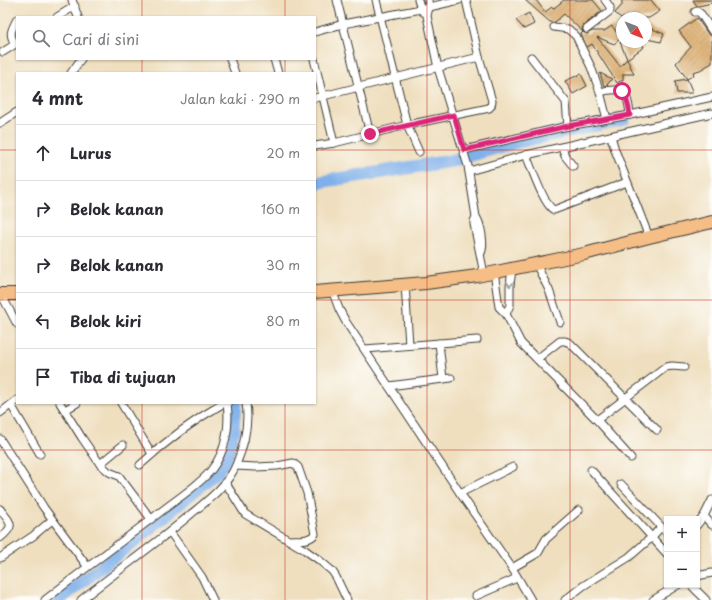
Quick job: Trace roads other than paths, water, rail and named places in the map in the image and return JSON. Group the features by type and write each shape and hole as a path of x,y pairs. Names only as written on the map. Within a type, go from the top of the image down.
{"highway":[{"path":"316,292 426,283 489,273 584,254 649,236 712,222"},
{"path":"1,294 16,294"}],"street":[{"path":"337,0 370,134"},
{"path":"376,0 408,125 419,152"},
{"path":"418,0 421,10 427,16"},
{"path":"316,32 343,24 421,10 428,4 459,0"},
{"path":"316,146 488,108 491,106 492,102 479,57 466,0"},
{"path":"587,29 610,11 610,7 605,0"},
{"path":"58,16 74,3 78,16"},
{"path":"428,4 427,16 438,68 465,153 476,217 480,223 483,247 481,253 489,273 499,307 506,314 521,342 597,420 631,458"},
{"path":"695,12 701,14 712,31"},
{"path":"3,52 16,43 11,38 11,34 16,22"},
{"path":"554,27 568,30 576,36 592,67 607,119"},
{"path":"319,97 479,57"},
{"path":"532,57 566,102 568,126"},
{"path":"72,72 79,60"},
{"path":"230,60 235,72"},
{"path":"274,60 278,72"},
{"path":"314,60 316,72"},
{"path":"316,74 319,97 334,143"},
{"path":"600,92 613,89 622,91 626,96 630,107 630,115"},
{"path":"465,153 568,126 630,115 712,97"},
{"path":"0,123 16,113"},
{"path":"468,168 712,113"},
{"path":"611,136 627,182 649,236"},
{"path":"562,147 565,156 573,166"},
{"path":"526,155 546,202 551,209 554,210 627,182"},
{"path":"536,264 549,290 560,322"},
{"path":"506,314 510,305 512,268"},
{"path":"406,284 409,345"},
{"path":"332,290 342,314 365,350 512,568 531,600"},
{"path":"1,294 16,322"},
{"path":"365,350 477,340"},
{"path":"537,359 560,341 570,343 657,430"},
{"path":"439,343 443,379"},
{"path":"597,420 666,367 684,367"},
{"path":"389,386 452,378"},
{"path":"0,412 14,402 40,454"},
{"path":"61,404 100,464 109,472 119,476 151,519"},
{"path":"64,410 75,404"},
{"path":"122,404 152,454"},
{"path":"140,465 202,416 223,404"},
{"path":"45,600 87,566 189,490 212,469 225,443 228,422 225,404"},
{"path":"81,600 170,532 207,501 225,482 236,466 247,423 246,404"},
{"path":"0,439 52,520 87,566"},
{"path":"100,464 123,445"},
{"path":"236,466 277,466 293,463 298,466 307,493 315,534 311,538 288,540"},
{"path":"460,493 512,467"},
{"path":"591,470 658,531 664,532"},
{"path":"225,482 245,514 315,556 332,571 347,600"},
{"path":"621,484 658,531 666,552"},
{"path":"700,521 712,500"},
{"path":"0,509 11,526 10,530 0,538"},
{"path":"512,568 538,553 546,539 579,510"},
{"path":"704,516 712,526"},
{"path":"0,558 34,536 52,520"},
{"path":"564,600 629,557 658,531"},
{"path":"170,532 202,577 213,600"},
{"path":"476,596 517,578"},
{"path":"653,600 673,588"},
{"path":"694,588 706,600"}],"waterway":[{"path":"316,184 451,161 513,143 624,119"},
{"path":"59,600 142,535 218,471 227,455 233,430 235,404"}]}
